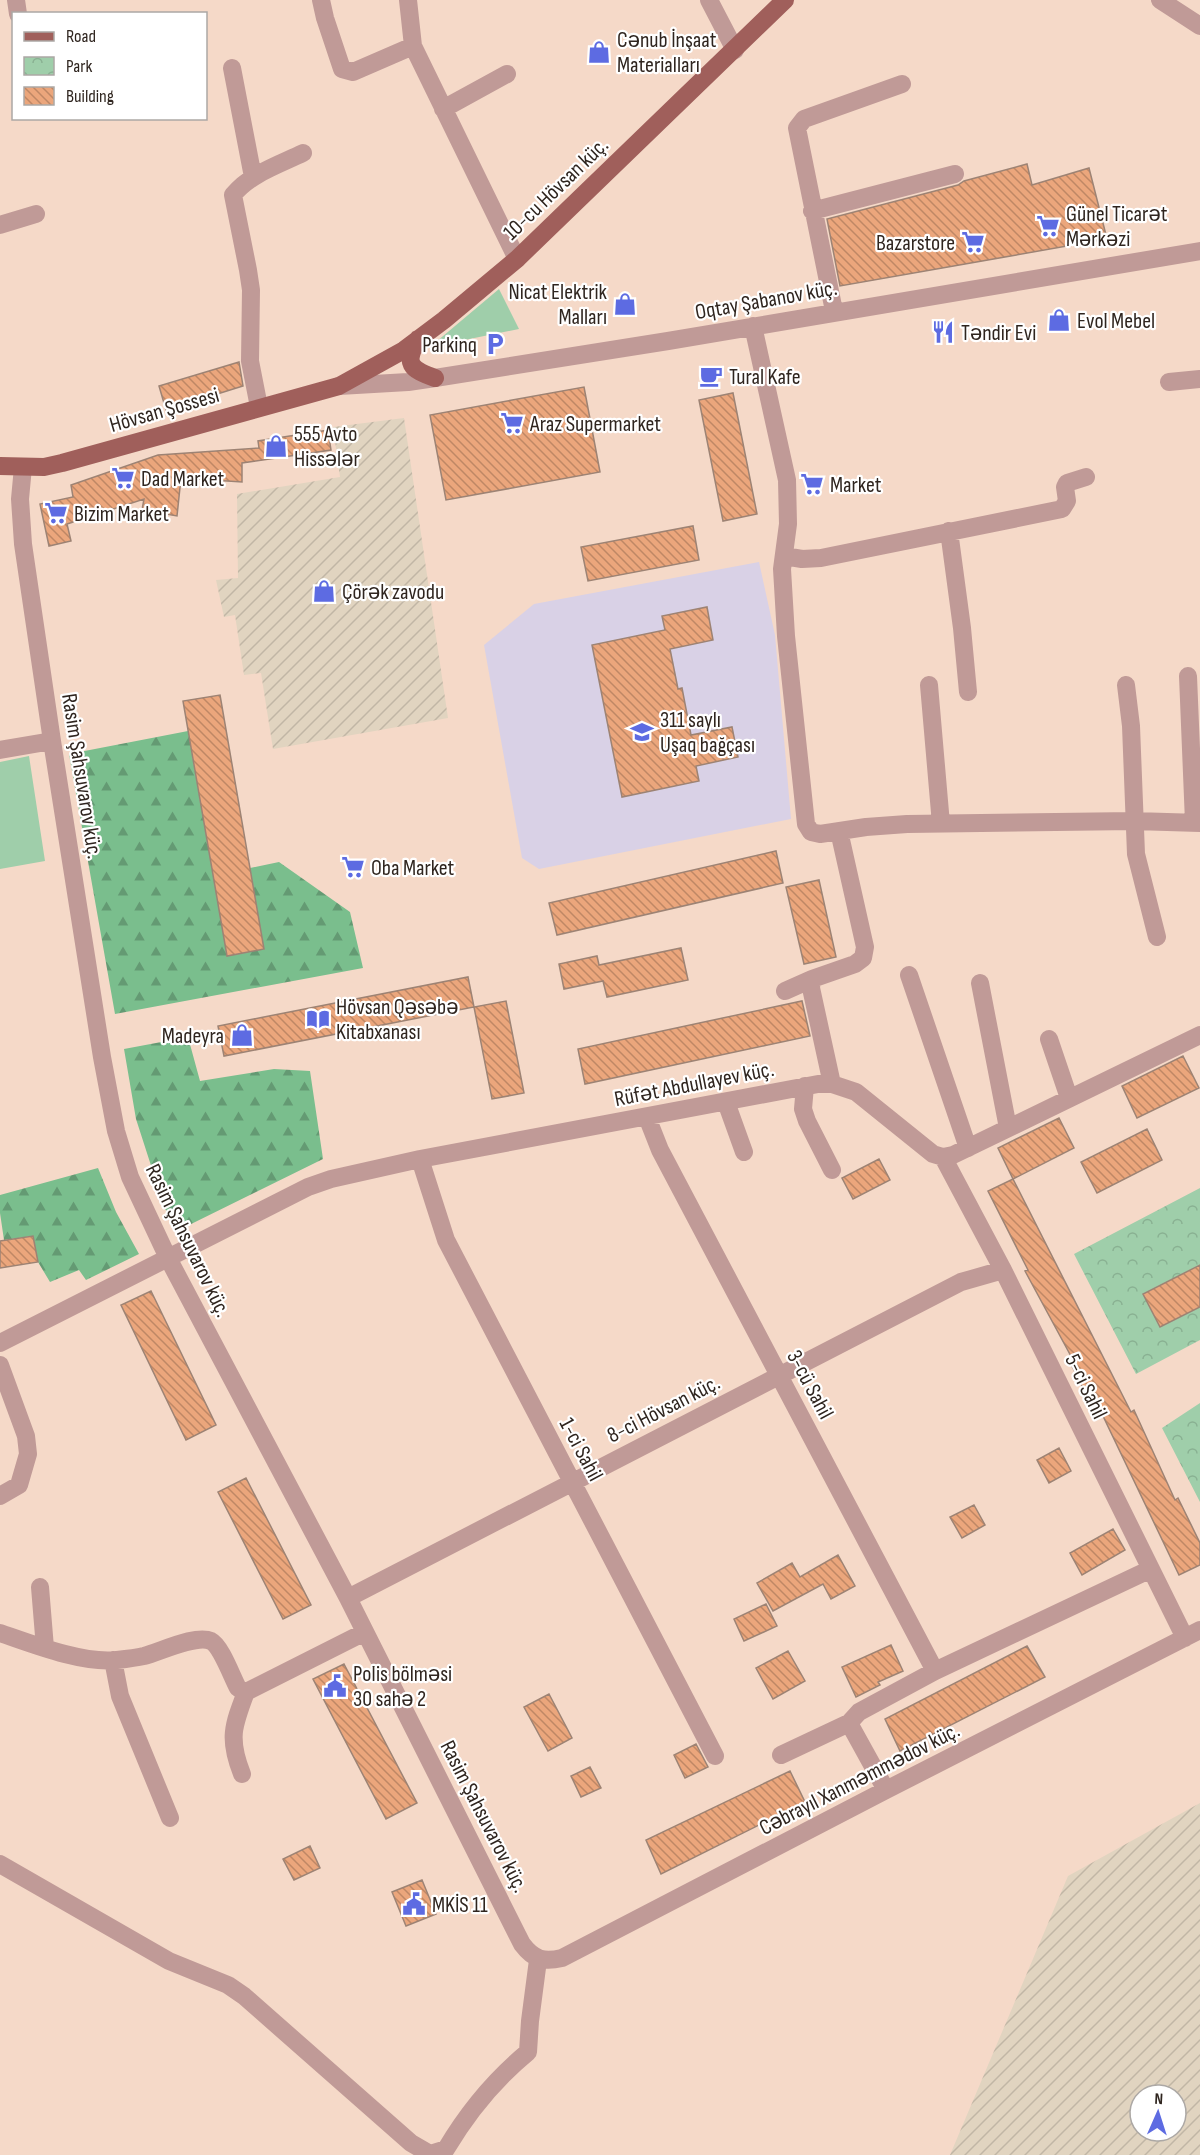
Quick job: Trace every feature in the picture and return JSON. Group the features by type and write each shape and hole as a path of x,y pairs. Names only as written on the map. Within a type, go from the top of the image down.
{"main road":[{"name":"10-cu Hövsan küç.","path":"339,386 376,367 418,339 516,259 785,0"},
{"path":"418,339 411,352 410,362 414,369 435,378"},
{"name":"Hövsan Şossesi","path":"0,466 44,466 63,463 339,386"}],"street":[{"path":"321,0 342,69 353,72 413,46"},
{"path":"408,0 413,46 516,259"},
{"path":"709,0 735,50"},
{"path":"1160,0 1200,26"},
{"path":"232,68 253,177"},
{"path":"443,109 507,74"},
{"path":"834,311 796,128 804,119 902,84"},
{"path":"259,407 250,361 251,290 233,195 241,184 303,153"},
{"path":"812,211 955,174"},
{"path":"0,225 36,214"},
{"name":"Oqtay Şabanov küç.","path":"339,386 435,378 1200,251"},
{"path":"753,326 787,480 789,502 782,569 786,636 806,824 811,832 820,834 866,827 941,824 1134,820 1197,823 1188,676"},
{"path":"1169,382 1200,379"},
{"name":"Rasim Şahsuvarov küç.","path":"23,467 20,500 23,544 52,741 102,1057 116,1131 130,1177 168,1258 348,1598 522,1944 529,1954 538,1960"},
{"path":"784,556 802,559 821,558 1062,509 1067,501 1065,488 1067,483 1086,477"},
{"path":"949,531 968,692"},
{"path":"929,685 941,824"},
{"path":"1126,685 1131,726 1136,854 1157,937"},
{"path":"0,750 52,741"},
{"path":"785,991 855,964 863,958 865,947 839,831"},
{"path":"909,975 968,1148"},
{"path":"813,979 811,988 832,1084"},
{"path":"980,983 1008,1128"},
{"path":"943,1157 968,1148 1200,1035"},
{"path":"1049,1039 1068,1098"},
{"name":"Rüfət Abdullayev küç.","path":"0,1343 308,1186 420,1159 805,1086 832,1084 856,1092 923,1147 943,1157"},
{"path":"805,1086 803,1109 832,1170"},
{"path":"726,1102 744,1152"},
{"name":"3-cü Sahil","path":"647,1117 660,1149 935,1671"},
{"name":"5-ci Sahil","path":"943,1157 1004,1270 1151,1569 1192,1634"},
{"name":"1-ci Sahil","path":"420,1159 446,1240 715,1756"},
{"name":"8-ci Hövsan küç.","path":"348,1598 961,1282 1004,1270"},
{"path":"0,1365 26,1436 28,1454 19,1485 0,1496"},
{"path":"781,1755 849,1723 859,1712 935,1671 1151,1569"},
{"path":"40,1587 45,1648"},
{"path":"242,1774 233,1745 236,1717 246,1692 365,1632"},
{"path":"0,1633 45,1648 88,1658 113,1660 143,1656 198,1639 209,1640 217,1645 238,1689 246,1692"},
{"name":"Cəbrayıl Xanməmmədov küç.","path":"538,1960 549,1961 562,1958 1192,1634"},
{"path":"113,1660 120,1696 170,1818"},
{"path":"849,1723 886,1790"},
{"path":"0,1864 169,1961 228,1985 411,2143 430,2154 446,2149 464,2119 505,2071 528,2052 538,1960"}],"shaded area":[{"name":"Çörək zavodu","path":"404,418 448,718 273,749 261,673 244,675 235,615 224,617 216,580 238,578 237,494 340,477 333,427"},
{"name":"311 saylı Uşaq bağçası","path":"759,562 775,635 791,819 539,869 522,858 484,645 534,604"},
{"path":"1200,1803 1200,2155 950,2155 1068,1876"}],"green space":[{"path":"499,289 519,329 430,347"},
{"path":"188,731 227,955 264,949 250,868 279,862 350,912 363,968 115,1014 69,754"},
{"path":"29,756 45,861 0,869 0,762"},
{"path":"188,1037 200,1081 274,1069 310,1071 323,1159 181,1229 165,1209 136,1119 124,1049"},
{"path":"98,1168 116,1212 139,1254 86,1280 79,1270 50,1282 38,1262 33,1236 4,1240 0,1195"},
{"path":"1200,1188 1200,1340 1136,1374 1074,1254"},
{"path":"1200,1403 1200,1502 1162,1428"}],"building":[{"path":"1027,164 1032,185 1089,168 1107,239 840,286 827,219 958,185 964,181"},
{"path":"239,362 243,386 166,410 159,386"},
{"path":"584,387 600,472 446,500 430,415"},
{"path":"733,393 757,514 723,521 699,400"},
{"path":"328,430 331,450 242,463 242,482 181,478 177,516 142,510 144,499 67,524 71,541 49,546 40,504 73,497 71,485 158,455 259,448 258,441"},
{"path":"693,526 699,560 588,581 581,547"},
{"path":"707,607 713,640 670,649 678,689 682,688 691,735 732,727 738,757 696,766 699,781 622,797 592,645 665,630 662,616"},
{"path":"220,695 264,949 227,956 183,701"},
{"path":"776,851 783,883 557,935 549,903"},
{"path":"819,880 836,957 804,964 786,887"},
{"path":"681,948 688,980 607,997 603,981 564,989 559,964 597,956 599,965"},
{"path":"468,977 474,1007 224,1056 218,1026"},
{"path":"506,1001 524,1093 492,1099 474,1007"},
{"path":"802,1001 810,1036 585,1084 578,1049"},
{"path":"1183,1056 1199,1088 1137,1118 1122,1086"},
{"path":"1059,1118 1074,1148 1013,1179 998,1148"},
{"path":"1147,1129 1162,1160 1097,1193 1081,1162"},
{"path":"879,1159 890,1180 853,1199 842,1178"},
{"path":"1013,1179 1131,1412 1134,1410 1175,1500 1178,1498 1200,1543 1200,1565 1179,1575 1102,1414 1097,1416 1070,1362 1073,1360 1025,1271 1028,1270 988,1191"},
{"path":"33,1236 38,1262 0,1268 0,1241"},
{"path":"1200,1265 1200,1307 1160,1327 1143,1294"},
{"path":"151,1291 216,1425 186,1440 121,1305"},
{"path":"1059,1448 1071,1471 1049,1483 1037,1460"},
{"path":"246,1478 311,1605 283,1619 218,1492"},
{"path":"974,1505 985,1525 962,1538 950,1517"},
{"path":"1113,1529 1125,1550 1082,1575 1070,1553"},
{"path":"838,1555 855,1586 831,1599 823,1584 773,1611 757,1583 792,1563 800,1577"},
{"path":"766,1604 777,1626 744,1641 734,1619"},
{"path":"891,1645 903,1671 878,1682 880,1685 856,1697 842,1667"},
{"path":"1027,1646 1045,1677 900,1751 885,1719"},
{"path":"788,1651 805,1681 773,1699 756,1668"},
{"path":"344,1664 417,1803 386,1819 313,1679"},
{"path":"549,1694 572,1738 548,1751 524,1707"},
{"path":"696,1744 708,1767 685,1778 674,1755"},
{"path":"590,1767 601,1788 581,1797 571,1776"},
{"path":"790,1771 805,1802 661,1874 646,1840"},
{"path":"310,1846 320,1868 294,1880 283,1859"},
{"path":"422,1880 436,1914 406,1926 392,1892"}],"place":[{"name":"Cənub İnşaat Materialları","path":"599,52"},
{"name":"Günel Ticarət Mərkəzi","path":"1048,226"},
{"name":"Bazarstore","path":"973,242"},
{"name":"Nicat Elektrik Malları","path":"625,304"},
{"name":"Evol Mebel","path":"1059,320"},
{"name":"Təndir Evi","path":"943,332"},
{"name":"Parkinq","path":"495,344"},
{"name":"Tural Kafe","path":"711,376"},
{"name":"Araz Supermarket","path":"512,423"},
{"name":"555 Avto Hissələr","path":"276,446"},
{"name":"Dad Market","path":"123,478"},
{"name":"Market","path":"812,484"},
{"name":"Bizim Market","path":"56,513"},
{"name":"Çörək zavodu","path":"324,591"},
{"name":"311 saylı Uşaq bağçası","path":"642,732"},
{"name":"Oba Market","path":"353,867"},
{"name":"Hövsan Qəsəbə Kitabxanası","path":"318,1019"},
{"name":"Madeyra","path":"242,1035"},
{"name":"Polis bölməsi 30 sahə 2","path":"335,1686"},
{"name":"MKİS 11","path":"414,1904"}]}
